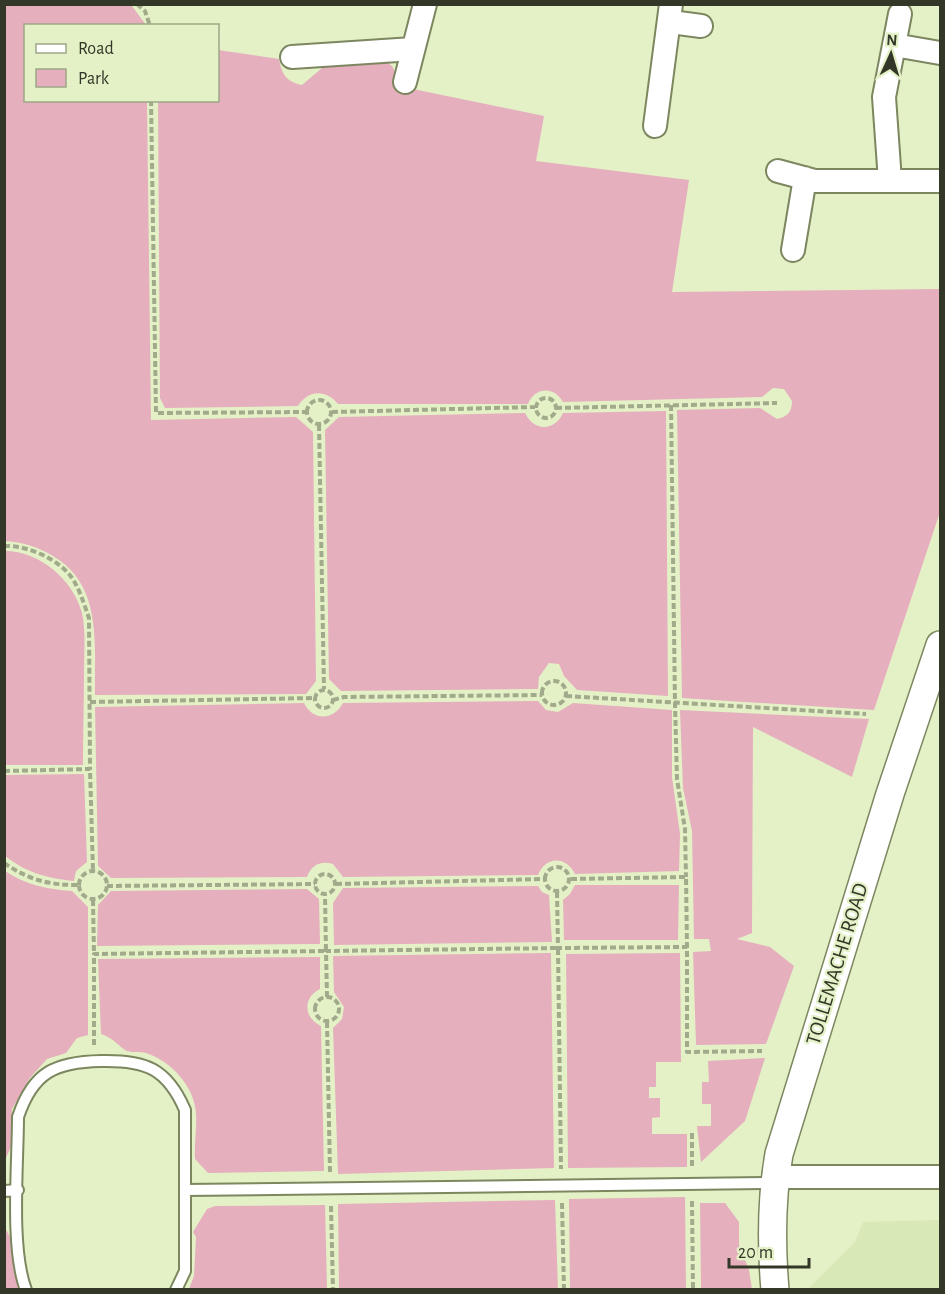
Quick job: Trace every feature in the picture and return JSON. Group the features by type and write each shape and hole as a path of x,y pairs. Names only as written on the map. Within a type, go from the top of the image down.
{"street":[{"path":"405,82 425,4"},
{"path":"655,126 671,13 701,26"},
{"path":"890,181 884,97 900,14"},
{"path":"894,45 940,53"},
{"path":"292,57 413,49"},
{"path":"778,171 815,181 940,181"},
{"path":"793,250 805,178"},
{"name":"TOLLEMACHE ROAD","path":"775,1290 771,1244 774,1180 779,1154 890,794 940,645"},
{"path":"774,1180 940,1178"}],"lane":[{"path":"26,1290 20,1273 18,1190 18,1118 24,1099 36,1082 51,1069 70,1062 127,1060 147,1065 164,1076 177,1092 185,1110 185,1271 176,1290"},
{"path":"185,1190 692,1184 774,1180"},
{"path":"4,1191 18,1190"}],"path":[{"path":"137,4 145,11 149,24"},
{"path":"152,102 156,413 306,412"},
{"path":"546,397 553,401 556,408 553,415 546,418 538,415 535,407 538,400 546,397"},
{"path":"319,399 328,403 332,412 328,421 319,425 310,421 306,412 310,403 319,399"},
{"path":"556,408 777,403"},
{"path":"671,405 677,779 685,829 687,1052 762,1051"},
{"path":"332,412 535,407"},
{"path":"319,425 324,689"},
{"path":"4,546 36,552 57,564 71,576 81,594 89,618 93,871"},
{"path":"555,680 564,684 566,696 563,702 554,706 545,702 542,695 546,684 555,680"},
{"path":"324,689 331,693 333,700 330,706 323,709 316,705 314,698 317,692 324,689"},
{"path":"333,700 344,697 542,695"},
{"path":"566,696 866,714"},
{"path":"90,702 314,698"},
{"path":"4,771 90,769"},
{"path":"4,863 22,876 42,883 78,885"},
{"path":"557,866 567,870 571,879 567,888 557,892 548,888 544,879 548,870 557,866"},
{"path":"93,871 103,875 107,885 103,896 93,900 82,895 78,885 83,875 93,871"},
{"path":"325,874 333,877 336,884 333,891 325,895 318,892 315,884 318,877 325,874"},
{"path":"571,879 686,877"},
{"path":"336,884 544,879"},
{"path":"107,885 315,884"},
{"path":"557,892 564,1290"},
{"path":"325,895 327,997"},
{"path":"93,900 94,1061"},
{"path":"94,954 687,947"},
{"path":"327,997 336,1000 339,1009 336,1018 327,1022 318,1018 314,1009 318,1001 327,997"},
{"path":"327,1022 333,1290"},
{"path":"692,1131 693,1290"}],"shaded area":[{"path":"940,1220 940,1289 808,1289 855,1242 863,1222"}],"green space":[{"path":"5,5 132,6 145,24 24,24 24,102 147,102 151,420 296,417 313,432 316,681 306,694 95,695 92,618 81,583 69,568 53,556 18,542 5,541"},
{"path":"219,50 279,59 286,77 302,85 328,63 380,57 392,66 403,87 544,116 536,161 689,180 672,292 940,289 940,512 874,710 682,698 677,410 760,408 777,419 784,417 791,408 792,401 784,389 773,388 762,397 563,402 555,393 545,391 535,394 528,404 338,404 328,396 317,393 307,397 298,406 165,408 160,398 158,102 219,102"},
{"path":"666,411 668,696 577,690 564,676 559,664 549,663 539,677 538,689 341,691 329,679 325,430 339,417 525,413 534,424 544,427 555,423 563,413"},
{"path":"5,551 30,556 53,569 63,578 78,601 82,613 84,635 83,765 5,765"},
{"path":"538,701 546,710 558,712 573,703 672,710 672,777 680,834 679,871 575,874 567,864 556,861 546,864 538,875 343,877 333,864 321,863 314,867 307,877 111,878 98,866 95,707 304,703 312,713 318,716 329,716 343,703"},
{"path":"680,710 869,719 852,777 753,727 752,933 737,939 770,947 794,966 766,1044 696,1045 693,952 711,951 709,939 694,939 692,831 683,788"},
{"path":"84,774 87,862 76,871 74,881 37,874 5,856 5,775"},
{"path":"5,871 21,880 37,885 72,891 88,907 88,1035 77,1038 66,1053 47,1059 29,1079 12,1109 11,1147 5,1160"},
{"path":"575,885 679,885 678,940 564,940 563,900"},
{"path":"538,886 542,892 549,895 552,942 334,945 333,903 343,888"},
{"path":"307,889 319,899 320,944 97,946 98,905 111,891"},
{"path":"551,953 554,1168 338,1174 333,1028 342,1019 344,1007 334,992 333,956"},
{"path":"680,953 681,1062 656,1062 656,1087 649,1087 649,1098 660,1098 660,1117 652,1118 652,1134 687,1134 687,1167 568,1168 566,954"},
{"path":"320,957 320,989 310,997 307,1008 311,1018 321,1026 324,1171 208,1173 195,1159 196,1113 191,1093 180,1076 155,1057 144,1052 127,1051 101,1034 98,959"},
{"path":"765,1058 745,1121 701,1162 697,1126 711,1126 711,1104 702,1104 702,1082 709,1082 708,1061"},
{"path":"685,1197 686,1289 570,1289 569,1199"},
{"path":"555,1200 558,1289 339,1289 338,1204"},
{"path":"700,1203 725,1203 739,1222 739,1245 749,1270 752,1289 701,1289"},
{"path":"325,1205 327,1289 189,1289 194,1276 196,1237 193,1232 207,1209 215,1206"},
{"path":"4,1226 10,1237 18,1289 5,1289"}]}
